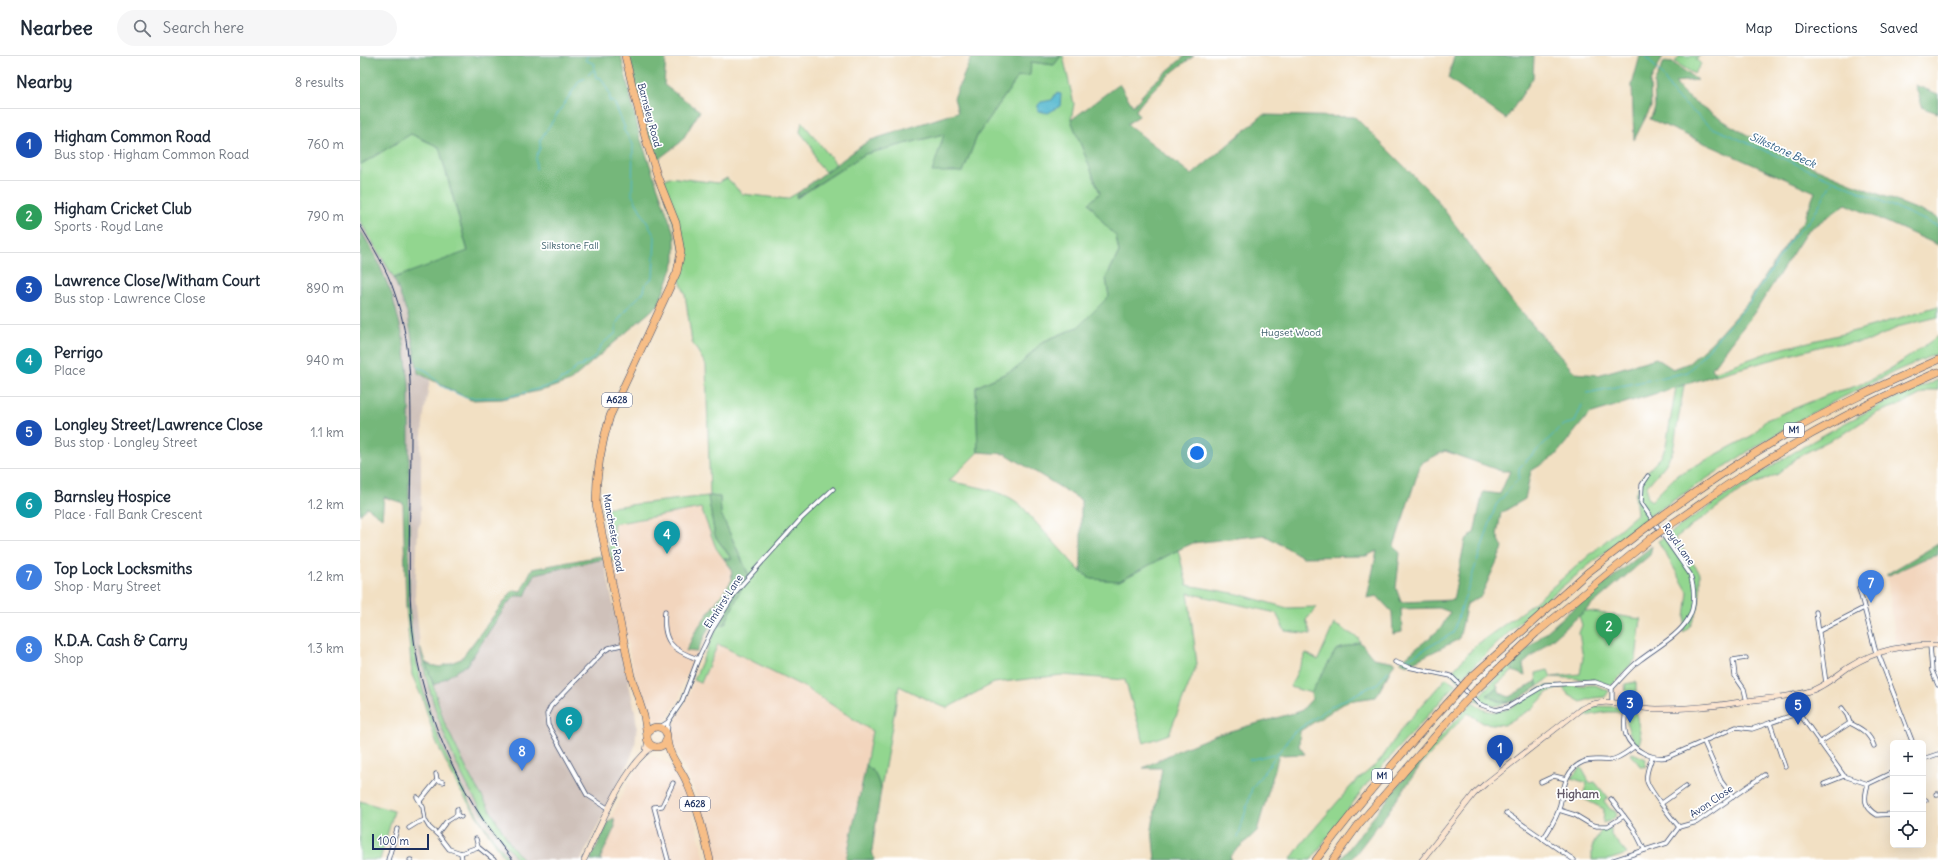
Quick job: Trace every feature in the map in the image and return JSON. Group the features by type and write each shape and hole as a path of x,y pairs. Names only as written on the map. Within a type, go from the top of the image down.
{"highway":[{"name":"Barnsley Road","path":"625,56 644,131 658,178"},
{"name":"Manchester Road","path":"647,738 644,716 634,687 596,504 597,477 603,440 610,416 677,272 680,261 680,239 676,224 658,178"},
{"name":"M1","path":"1316,860 1350,814 1397,758 1468,680 1587,572 1691,495 1777,439 1831,411 1938,360"},
{"name":"M1","path":"1333,860 1360,824 1477,689 1536,634 1654,536 1732,482 1800,441 1875,402 1938,372"},
{"name":"A628","path":"644,716 664,730 669,752 681,770 691,792 710,860"},
{"path":"647,738 651,729 659,727"},
{"name":"A628","path":"647,738 650,744 669,752"},
{"name":"Manchester Road","path":"657,746 664,744 667,738"}],"street":[{"name":"Royd Lane","path":"1612,688 1634,664 1679,632 1690,614 1694,599 1694,588 1690,574 1641,503 1642,485 1648,476"},
{"name":"Elmhirst Lane","path":"659,727 668,722 682,701 698,659 712,630 743,582 801,519 833,489"},
{"path":"1859,588 1877,653 1912,740"},
{"path":"1819,631 1864,608"},
{"path":"665,611 665,634 670,643 675,649 698,659"},
{"path":"1816,612 1826,683"},
{"path":"609,809 587,795 548,725 547,717 551,706 604,651 625,644"},
{"path":"1930,645 1932,671 1938,685"},
{"path":"1422,860 1474,794 1484,784 1581,709 1591,703 1601,701 1612,702 1640,709 1676,709 1747,702 1812,690 1826,683 1849,667 1877,653 1898,647 1938,645"},
{"path":"1746,658 1733,660 1735,676 1744,689 1747,702"},
{"path":"1396,662 1408,667 1451,676 1479,704 1496,710 1508,707 1545,685 1595,682 1612,688 1612,702"},
{"path":"1794,694 1799,713 1844,776 1868,784 1890,773"},
{"path":"1627,706 1624,720 1626,735 1634,747 1652,757 1660,758 1668,757 1736,727 1752,728 1799,713"},
{"path":"1842,708 1850,723 1870,735 1874,746"},
{"name":"Elmhirst Lane","path":"667,738 668,722"},
{"path":"1770,723 1785,767"},
{"path":"1819,743 1850,723"},
{"name":"Manchester Road","path":"646,751 647,738"},
{"path":"1704,742 1722,781 1733,797"},
{"name":"Manchester Road","path":"584,860 625,778 646,751 657,746"},
{"path":"1543,839 1554,823 1566,779 1573,769 1582,762 1593,760 1610,760 1634,747"},
{"path":"1926,758 1938,754"},
{"path":"1614,860 1668,843 1679,827 1650,789 1647,782 1646,776 1652,757"},
{"path":"436,774 438,780 443,782"},
{"path":"1754,774 1757,779"},
{"name":"Avon Close","path":"1679,827 1697,822 1764,775"},
{"path":"1541,782 1554,776 1566,779"},
{"path":"1824,784 1844,776"},
{"path":"420,800 438,780"},
{"path":"668,860 654,807 662,806 673,783"},
{"path":"1868,784 1864,797 1864,802 1867,808 1877,815 1890,814"},
{"path":"1662,803 1686,786"},
{"path":"416,797 420,800 423,807 425,820 431,830 438,834 449,849 461,853 478,847"},
{"path":"1611,800 1638,835 1644,850"},
{"path":"457,809 457,815"},
{"path":"1558,810 1575,815 1590,824 1597,826 1608,826 1624,816"},
{"path":"1506,813 1574,860"},
{"path":"438,834 446,822 457,815"},
{"path":"457,815 461,817"},
{"path":"409,828 416,823 425,820"},
{"path":"388,860 397,829"},
{"path":"476,839 478,847 494,860"},
{"path":"461,853 462,860"}],"shaded area":[{"path":"360,221 394,278 408,316 418,373 430,379 424,414 421,445 421,522 418,528 415,594 420,647 426,678 441,727 498,836 518,860 510,860 460,784 437,734 424,700 418,674 409,617 407,587 409,383 375,255 360,229"},
{"path":"702,508 716,548 731,568 732,580 682,685 679,700 666,719 660,722 655,721 647,713 633,671 612,561 619,559 613,524"},
{"path":"1938,555 1938,642 1896,644 1887,576 1924,559"},
{"path":"604,559 620,638 619,645 622,651 635,711 637,726 635,746 629,762 581,860 523,860 511,845 471,778 444,722 434,685 467,665 508,603 516,596 525,596 535,574"},
{"path":"711,641 806,688 872,731 846,860 714,860 697,796 673,745 671,731 687,699"},
{"path":"1636,682 1636,706 1616,702 1613,692 1617,686"},
{"path":"653,756 669,764 679,778 690,803 705,860 590,860 629,781 642,763"}],"green space":[{"name":"Silkstone Fall","path":"360,56 621,56 640,137 675,236 675,261 659,304 570,381 547,389 502,399 471,400 418,373 408,316 394,278 468,251 439,147 411,134 360,165"},
{"path":"628,56 666,56 664,85 700,111 681,142 657,160 648,135"},
{"path":"972,56 1061,56 1054,65 1031,62 1030,75 1018,77 977,136 963,172 932,172 944,134 865,154 796,198 799,192 868,141 958,112 954,98"},
{"path":"1061,56 1063,56 1074,104 1071,120 1100,193 1105,225 1116,236 1119,252 1106,278 1109,296 1078,327 1042,342 1017,368 976,387 978,452 949,481 993,491 1004,495 1022,506 1081,572 1092,579 1119,581 1178,550 1187,585 1238,594 1287,608 1317,607 1306,620 1311,634 1285,631 1276,613 1188,593 1197,664 1169,734 1144,743 1125,680 1062,675 994,683 947,708 899,686 881,789 875,773 866,765 872,731 806,688 718,644 701,683 694,680 717,626 725,624 741,589 750,577 721,514 720,497 710,496 706,365 692,342 685,294 679,278 682,267 683,253 661,182 669,177 718,183 727,178 742,194 787,199 799,192 797,198 865,154 944,134 963,172 977,136 1018,77 1031,62 1054,65"},
{"name":"Hugset Wood","path":"1185,56 1194,56 1170,74 1156,87 1136,110 1139,116 1127,124 1192,175 1263,115 1355,117 1433,195 1514,304 1575,373 1598,375 1656,358 1673,369 1689,363 1712,342 1749,301 1804,220 1815,192 1650,119 1655,108 1654,83 1664,62 1673,63 1697,80 1675,82 1688,96 1730,125 1758,141 1848,182 1938,218 1938,245 1846,204 1807,231 1757,309 1712,368 1716,375 1589,414 1555,456 1531,471 1525,499 1501,513 1497,535 1503,548 1481,596 1467,604 1459,639 1407,665 1400,662 1441,628 1450,612 1439,608 1401,609 1402,632 1393,634 1392,612 1377,596 1367,598 1377,551 1366,556 1303,557 1264,535 1193,543 1119,581 1092,579 1081,572 1081,500 1006,454 978,452 976,387 1017,368 1042,342 1078,327 1109,296 1106,278 1119,252 1116,236 1105,225 1089,203 1100,193 1071,120 1119,84 1133,106 1152,84","holes":["1445,451 1501,471 1510,471 1500,494 1483,492 1474,533 1465,540 1453,600 1401,602 1396,588 1400,553 1394,546 1421,463"]},
{"path":"1454,56 1534,56 1533,78 1506,119 1448,78"},
{"path":"1640,56 1663,56 1650,82 1651,107 1634,140 1632,85"},
{"path":"1680,56 1700,56 1696,59 1701,64 1694,74 1675,62"},
{"path":"1915,85 1938,94 1938,113 1923,108"},
{"path":"802,122 836,164 825,172 816,162 812,147 800,132"},
{"path":"411,134 439,147 468,252 394,278 360,221 360,165"},
{"path":"360,229 375,255 392,295 403,337 409,383 409,607 406,607 403,503 384,497 382,518 367,507 360,515"},
{"path":"1938,306 1938,317 1901,326 1869,341 1826,345 1716,375 1714,372 1775,350 1859,330"},
{"path":"1938,336 1938,353 1896,371 1821,408 1758,445 1651,515 1526,616 1458,681 1451,673 1475,646 1534,603 1637,514 1635,495 1643,476 1661,457 1666,446 1676,387 1684,385 1673,451 1665,465 1647,486 1647,496 1651,501 1676,476 1753,435 1766,420 1837,391 1850,388 1877,377 1903,361"},
{"path":"1938,380 1938,390 1929,390 1902,404 1876,413 1848,431 1799,456 1778,474 1741,490 1675,538 1700,573 1698,608 1691,625 1683,633 1688,592 1658,541 1759,474 1828,432 1864,413"},
{"path":"708,496 715,536 732,560 724,559 716,548 701,508 613,524 619,560 612,561 602,508"},
{"path":"708,496 720,497 721,514 750,578 741,589 725,624 709,627 697,652 686,651 696,630 732,580 731,568 724,559 732,559 715,536"},
{"path":"1938,544 1938,555 1924,559 1887,576 1887,574"},
{"path":"1652,546 1650,555 1523,664 1525,676 1513,671 1511,663 1568,613"},
{"path":"600,556 604,559 535,574 525,596 516,596 508,603 467,665 434,685 425,662 430,665 440,667 461,659 513,590 521,591 532,569"},
{"path":"406,607 409,607 419,675 428,708 440,741 454,773 471,803 489,832 510,860 506,860 459,789 436,742 423,700 412,675"},
{"path":"1585,611 1641,619 1636,659 1611,686 1596,680 1551,677 1580,674 1583,658 1579,633 1582,625 1579,616"},
{"path":"1334,624 1358,638 1360,642 1336,650 1311,693 1290,687 1306,653 1318,660"},
{"path":"1360,642 1373,658 1395,662 1376,697 1348,701 1300,731 1299,746 1305,754 1279,755 1257,831 1230,856 1231,860 1155,860 1152,829 1162,768 1143,768 1177,751 1216,735 1301,711 1312,699 1311,693 1336,650"},
{"path":"420,647 444,722 471,778 511,845 523,860 518,860 499,836 483,812 455,760 443,732 434,704"},
{"path":"1511,663 1513,671 1496,685 1498,687 1487,695 1497,701 1509,703 1494,706 1475,700"},
{"path":"1548,670 1551,677 1537,687 1536,673"},
{"path":"1446,678 1456,684 1369,781 1311,860 1290,860 1302,843 1353,784 1380,761 1402,728"},
{"path":"1537,681 1537,687 1513,701 1502,701 1487,695 1498,687 1500,693 1509,697"},
{"path":"1636,682 1636,698 1626,695 1625,684"},
{"path":"1595,685 1609,691 1605,697 1593,698 1581,702 1569,695 1562,687 1548,692 1533,708 1504,725 1483,723 1468,713 1450,731 1420,766 1415,764 1473,702 1484,710 1495,712 1508,709 1545,686"},
{"path":"1596,706 1617,707 1621,709 1622,712 1607,712 1585,716 1584,711"},
{"path":"1636,712 1641,738 1638,746 1631,735 1627,722 1630,713"},
{"path":"1633,753 1646,759 1645,767 1640,766 1631,754"},
{"path":"1415,764 1420,766 1388,812 1351,860 1340,860"},
{"path":"866,765 875,773 881,789 872,850 874,860 846,860"},
{"path":"1581,767 1590,783 1595,782 1608,798 1604,801 1610,809 1615,811 1617,815 1610,821 1603,823 1604,809 1582,798 1587,783 1571,778"},
{"path":"360,801 394,811 380,860 360,860"},
{"path":"614,818 615,827 600,859 602,860 590,860 609,821"},
{"path":"1611,828 1611,835 1627,854 1608,860 1592,860 1592,847 1601,830"}],"water":[{"path":"1056,93 1061,94 1060,106 1048,113 1038,111 1038,105 1041,102 1052,100"}],"waterway":[{"path":"417,367 427,371 441,386 466,398 507,397 558,383 577,367 583,366 583,363 590,361 596,355 602,344 616,333 616,324 627,308 644,292 645,285 653,277 655,237 632,195 633,144 623,129 625,128 614,102 609,101 610,94 601,78 596,77 594,68 595,64 585,60 588,56"},
{"name":"Silkstone Beck","path":"1646,56 1662,75 1675,96 1711,127 1938,226"},
{"path":"536,169 536,157 540,148 540,140 580,80 584,79 593,70"},
{"path":"1587,393 1688,372 1751,301 1793,237 1812,218 1832,182"},
{"path":"1406,660 1453,633 1496,505 1519,478 1519,468 1563,425 1575,422 1582,405"},
{"path":"1238,838 1252,788 1293,733 1332,706 1378,683 1388,671"},
{"path":"1249,760 1278,753"}],"railway":[{"path":"360,225 379,258 392,285 400,312 407,348 411,421 409,548 410,591 415,645 421,679 431,712 457,775 492,833 513,860"}],"place":[{"name":"Perrigo","path":"667,554"},
{"name":"Top Lock Locksmiths","path":"1871,603"},
{"name":"Higham Cricket Club","path":"1609,646"},
{"name":"Lawrence Close/Witham Court","path":"1630,723"},
{"name":"Longley Street/Lawrence Close","path":"1798,725"},
{"name":"Barnsley Hospice","path":"569,740"},
{"name":"Higham Common Road","path":"1500,768"},
{"name":"K.D.A. Cash & Carry","path":"522,771"}],"district":[{"name":"Higham","path":"1578,794"}]}
